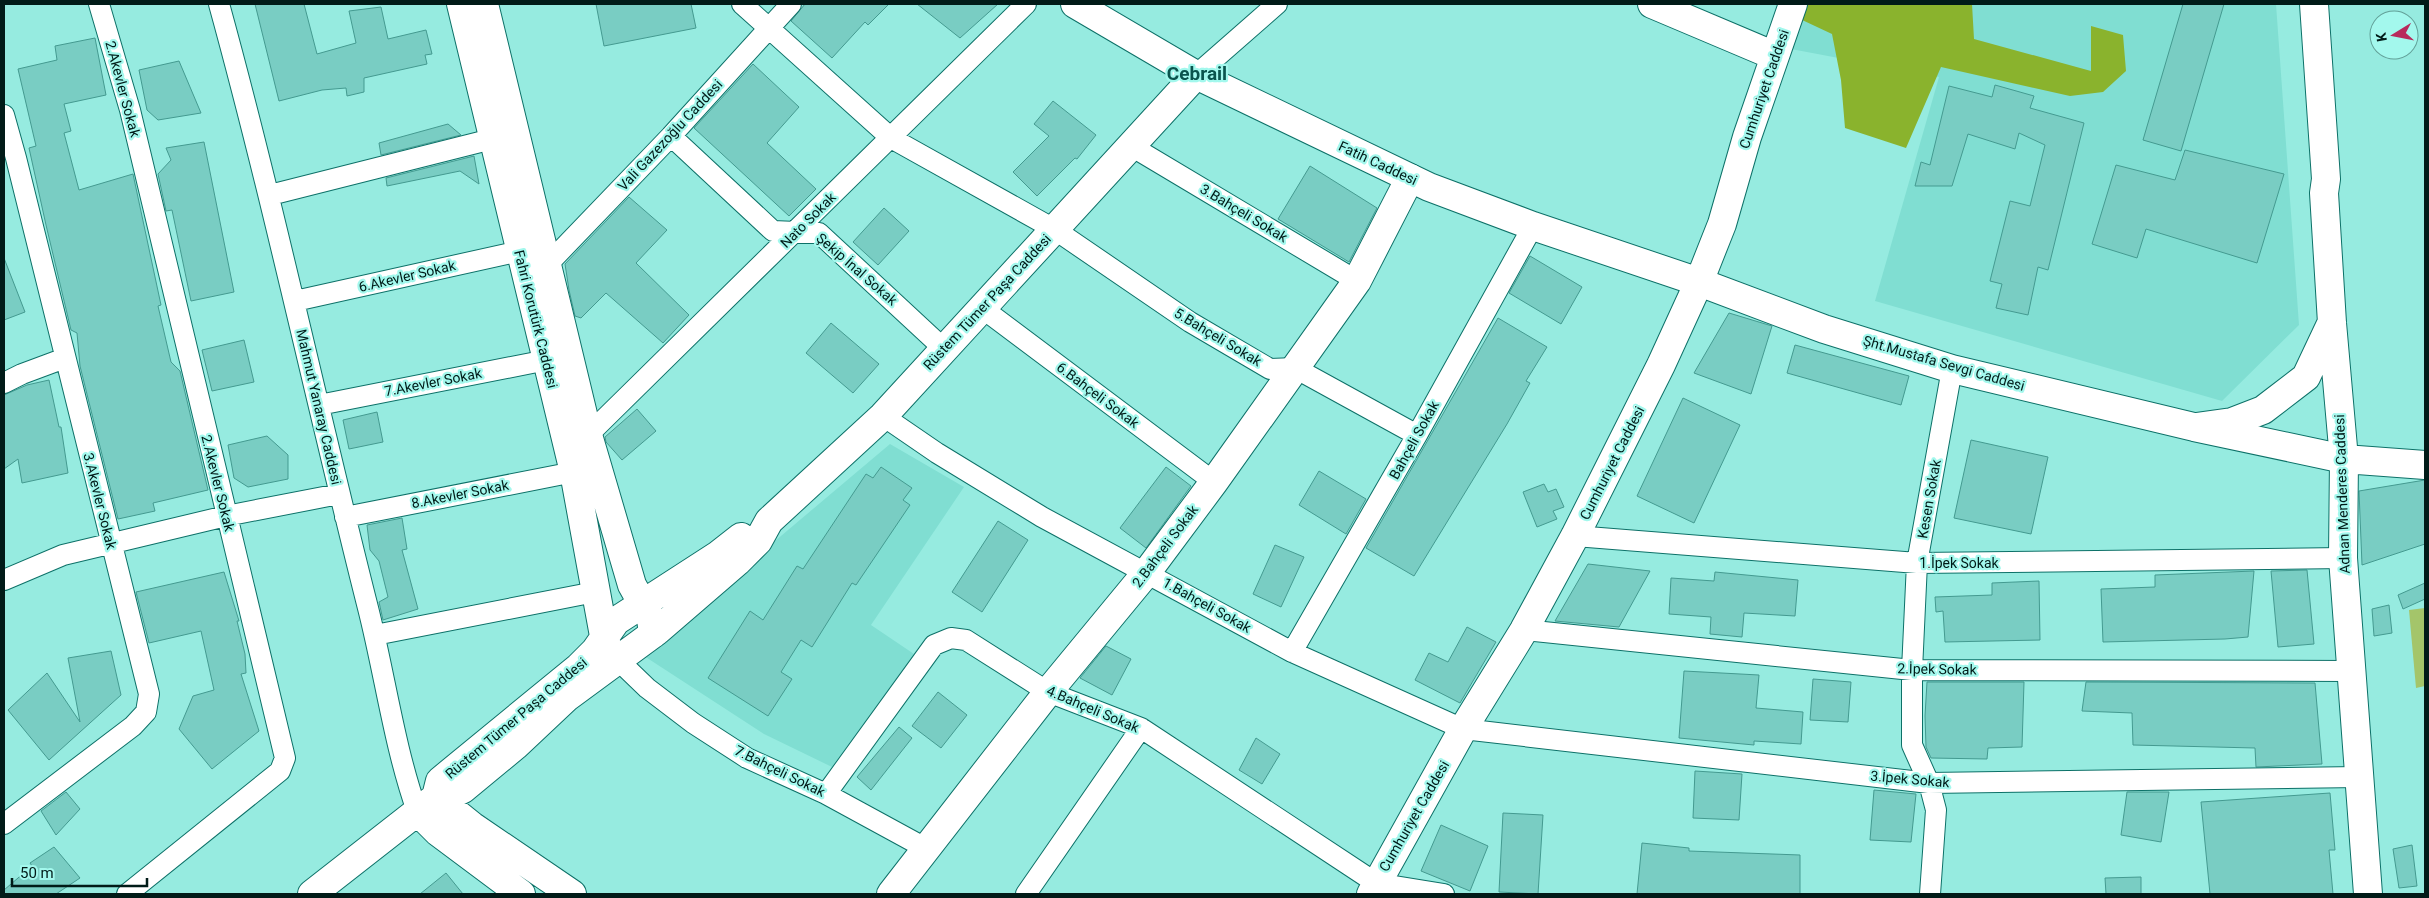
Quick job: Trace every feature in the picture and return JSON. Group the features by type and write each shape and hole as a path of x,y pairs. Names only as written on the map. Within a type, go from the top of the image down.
{"street":[{"name":"2.Akevler Sokak","path":"99,4 130,110 285,758 280,771 126,894"},
{"name":"Mahmut Yanaray Caddesi","path":"219,4 270,194 339,494 375,635 407,782 426,804"},
{"name":"Fahri Korutürk Caddesi","path":"482,4 492,139 574,472 604,636 608,650 619,661"},
{"name":"Fahri Korutürk Caddesi","path":"482,4 548,264 588,435 632,585 651,619 653,634"},
{"name":"5.Bahçeli Sokak","path":"742,4 890,138 1054,229 1190,322 1270,369 1295,368"},
{"name":"Vali Gazezoğlu Caddesi","path":"548,264 671,136 768,27 791,4"},
{"name":"Nato Sokak","path":"588,435 1026,4"},
{"name":"Fatih Caddesi","path":"1075,4 1196,75 1410,178 1533,226 1699,282"},
{"path":"1196,75 1277,4"},
{"path":"1652,4 1775,56"},
{"name":"Cumhuriyet Caddesi","path":"1374,888 1464,729 1524,630 1575,536 1661,365 1699,282 1722,224 1747,137 1793,4"},
{"name":"Adnan Menderes Caddesi","path":"2314,4 2326,179 2324,193 2332,323 2344,459 2343,558 2368,894"},
{"name":"Rüstem Tümer Paşa Caddesi","path":"312,894 426,804 463,789 515,746 566,698 619,661 653,634 737,562 758,541 769,521 883,416 1196,75"},
{"name":"3.Akevler Sokak","path":"4,115 10,162 65,358 149,694 146,712 134,726 4,824"},
{"name":"Şekip İnal Sokak","path":"671,136 773,231 784,233 797,231 819,233 944,349"},
{"path":"270,194 492,139"},
{"name":"3.Bahçeli Sokak","path":"1131,146 1357,281"},
{"name":"2.Bahçeli Sokak","path":"891,894 1048,692 1146,572 1214,482 1357,281 1410,178"},
{"name":"Bahçeli Sokak","path":"1292,652 1417,435 1533,226"},
{"name":"6.Akevler Sokak","path":"295,301 520,251"},
{"name":"Şht.Mustafa Sevgi Caddesi","path":"1699,282 1824,329 1952,369 2194,428 2344,459 2425,465"},
{"name":"6.Bahçeli Sokak","path":"982,308 1214,482"},
{"name":"Şht.Mustafa Sevgi Caddesi","path":"2194,428 2232,422 2263,410 2306,377 2332,323"},
{"path":"4,383 22,374 65,358"},
{"name":"7.Akevler Sokak","path":"319,405 546,360"},
{"path":"1295,368 1417,435"},
{"name":"Kesen Sokak","path":"1930,894 1936,810 1929,783 1912,745 1912,670 1917,563 1952,369"},
{"name":"1.Bahçeli Sokak","path":"883,416 937,453 1042,517 1292,652 1464,729"},
{"name":"8.Akevler Sokak","path":"345,517 574,472"},
{"path":"4,580 63,555 226,516 339,494"},
{"name":"Rüstem Tümer Paşa Caddesi","path":"426,804 440,780 579,667 595,651 616,620 718,555 753,527 769,521"},
{"name":"1.İpek Sokak","path":"1575,536 1917,563 2343,558"},
{"path":"375,635 595,592"},
{"name":"2.İpek Sokak","path":"1524,630 1912,670 2352,671"},
{"name":"4.Bahçeli Sokak","path":"826,794 934,645 950,638 966,640 1048,692 1141,728 1374,888"},
{"name":"7.Bahçeli Sokak","path":"619,661 647,688 701,728 747,758 826,794 927,849"},
{"path":"1026,894 1141,728"},
{"name":"3.İpek Sokak","path":"1464,729 1929,783 2359,777"},
{"path":"426,804 438,832 521,894"},
{"path":"426,804 472,826 572,894"},
{"path":"1374,888 1444,894"}],"shaded area":[{"path":"1807,4 2276,4 2299,325 2222,401 1875,301 1939,77 1791,49"},
{"path":"890,444 964,487 871,625 914,654 832,767 764,734 641,654"},
{"path":"2425,608 2425,686 2416,688 2409,610"}],"green space":[{"path":"1805,4 1972,4 1974,39 2091,71 2091,26 2123,35 2126,71 2103,92 2070,96 1941,67 1906,148 1845,128 1841,80 1832,34 1800,19"}],"building":[{"path":"255,4 304,4 317,54 356,43 349,11 381,7 388,39 426,30 432,54 425,55 427,64 364,78 364,92 347,96 346,88 322,90 279,101"},
{"path":"596,4 691,4 696,28 604,46"},
{"path":"805,4 889,4 868,25 865,22 832,58 791,21"},
{"path":"917,4 998,4 960,38"},
{"path":"2183,4 2224,4 2181,151 2143,140"},
{"path":"95,38 106,95 64,104 71,131 64,133 79,190 133,174 161,305 158,306 171,362 180,371 208,490 153,503 155,511 118,519 80,366 77,333 71,330 46,225 29,148 36,146 18,69 57,60 55,46"},
{"path":"179,61 201,113 158,120 147,110 139,70"},
{"path":"753,64 799,107 767,143 816,189 789,216 694,128"},
{"path":"1995,85 2034,96 2030,108 2084,123 2048,270 2038,267 2028,315 1996,308 2002,284 1990,281 2010,201 2030,206 2045,145 2019,133 2015,149 1968,134 1952,186 1915,186 1921,162 1930,165 1949,86 1992,97"},
{"path":"1053,101 1096,135 1077,159 1075,158 1037,196 1013,172 1049,136 1034,124"},
{"path":"448,124 461,135 381,155 379,143"},
{"path":"204,142 234,292 191,301 172,210 166,211 158,174 171,160 166,148"},
{"path":"2185,150 2284,174 2257,263 2146,229 2137,258 2092,244 2116,165 2175,180"},
{"path":"474,156 479,184 460,171 387,186 386,178"},
{"path":"1310,166 1377,208 1349,262 1278,219"},
{"path":"629,197 667,230 636,263 689,315 663,343 606,293 581,318 575,316 565,264"},
{"path":"884,208 909,231 878,265 853,242"},
{"path":"1530,256 1582,287 1561,324 1509,293"},
{"path":"4,258 25,312 4,320"},
{"path":"1729,313 1772,326 1751,394 1694,373"},
{"path":"1498,318 1547,347 1526,381 1530,383 1507,424 1414,576 1366,548"},
{"path":"831,323 879,364 853,393 806,353"},
{"path":"244,340 254,382 212,391 202,350"},
{"path":"1795,345 1909,376 1901,405 1787,373"},
{"path":"49,380 59,427 61,427 68,473 22,483 18,459 4,469 4,395 27,385"},
{"path":"1683,398 1740,425 1694,523 1637,496"},
{"path":"637,409 656,431 622,460 606,442 605,437"},
{"path":"377,412 383,442 349,449 343,420"},
{"path":"267,436 288,455 288,479 248,487 234,478 228,445"},
{"path":"1971,440 2048,457 2031,534 1954,518"},
{"path":"881,467 912,488 903,500 910,505 856,585 852,583 812,647 801,640 781,672 792,679 768,716 708,678 750,611 763,620 797,566 803,569 866,474 873,478"},
{"path":"1166,467 1191,486 1146,548 1120,528"},
{"path":"1319,471 1366,499 1346,534 1299,505"},
{"path":"2425,480 2425,544 2362,565 2359,491"},
{"path":"1544,484 1548,492 1556,489 1564,507 1553,511 1557,519 1537,527 1523,492"},
{"path":"402,518 407,549 402,550 418,609 383,620 379,602 388,597 379,561 370,550 367,525"},
{"path":"998,521 1028,540 982,612 952,592"},
{"path":"1275,545 1304,557 1281,607 1253,594"},
{"path":"1588,564 1650,571 1619,627 1555,621"},
{"path":"2307,570 2314,644 2278,647 2271,571"},
{"path":"2254,571 2248,637 2103,642 2101,589 2155,587 2155,575"},
{"path":"224,572 239,621 237,621 245,654 246,673 241,674 259,731 212,769 179,729 193,696 214,690 201,631 149,643 136,592"},
{"path":"1715,572 1798,580 1795,616 1744,613 1742,637 1710,634 1711,617 1669,614 1671,578 1714,581"},
{"path":"2039,581 2040,640 1945,642 1943,611 1936,612 1935,597 1992,595 1992,583"},
{"path":"2425,583 2425,599 2403,609 2398,595"},
{"path":"2389,605 2392,633 2374,636 2372,609"},
{"path":"1467,627 1496,642 1460,703 1415,680 1429,653 1448,662"},
{"path":"1106,646 1131,659 1112,695 1080,678"},
{"path":"111,651 121,695 49,760 8,710 47,673 80,722 68,658"},
{"path":"1684,671 1759,675 1756,708 1803,712 1801,744 1754,741 1754,745 1679,738"},
{"path":"1813,679 1851,682 1848,722 1810,720"},
{"path":"1927,682 2024,682 2022,747 1988,748 1987,759 1931,758 1926,747"},
{"path":"2086,682 2315,683 2322,764 2256,767 2255,748 2133,745 2132,713 2082,711"},
{"path":"938,692 967,715 941,748 912,726"},
{"path":"899,727 912,738 871,790 857,777"},
{"path":"1256,738 1280,754 1262,784 1239,770"},
{"path":"1695,771 1742,774 1739,820 1693,818"},
{"path":"1874,790 1916,794 1911,842 1870,840"},
{"path":"66,792 80,809 56,835 41,811"},
{"path":"2127,792 2169,792 2161,842 2121,835"},
{"path":"2330,793 2335,850 2329,850 2333,894 2210,894 2201,802"},
{"path":"1503,813 1543,815 1538,894 1499,892"},
{"path":"1441,825 1488,846 1470,891 1421,871"},
{"path":"1642,843 1689,848 1689,851 1800,855 1800,894 1637,894"},
{"path":"2412,845 2417,886 2399,888 2393,849"},
{"path":"54,847 80,878 56,894 4,894 4,890 32,866 30,863"},
{"path":"446,873 463,894 420,894"},
{"path":"2141,877 2141,894 2106,894 2105,878"}],"district":[{"name":"Cebrail","path":"1197,73"}]}
